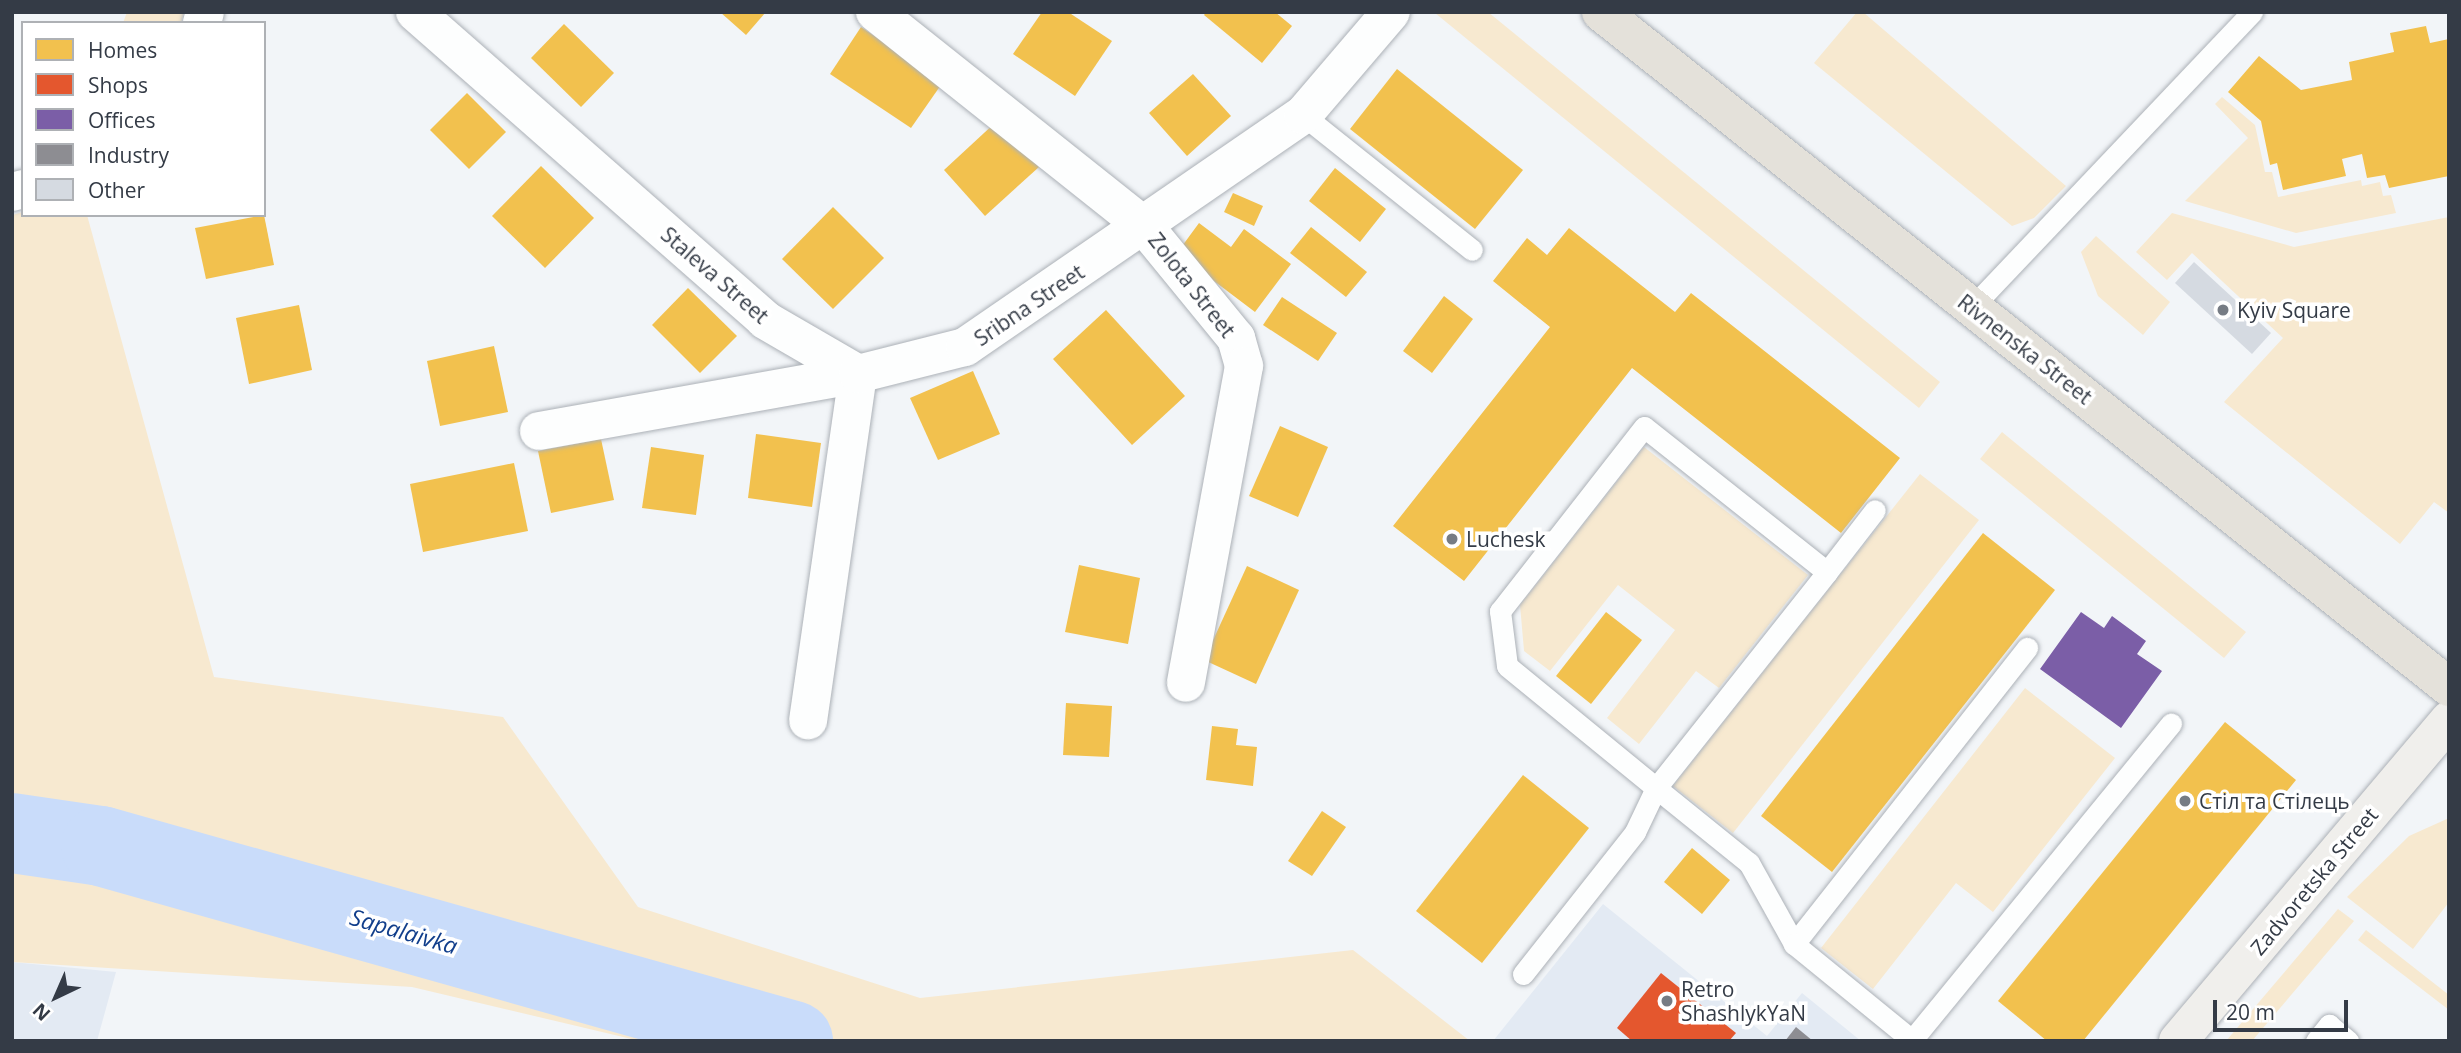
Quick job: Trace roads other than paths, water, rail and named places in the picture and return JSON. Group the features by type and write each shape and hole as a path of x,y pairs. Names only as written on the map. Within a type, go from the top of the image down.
{"main road":[{"name":"Rivnenska Street","path":"1601,12 2449,687"},
{"name":"Zadvoretska Street","path":"2178,1041 2449,720"}],"street":[{"name":"Staleva Street","path":"415,12 765,320 858,374"},
{"name":"Zolota Street","path":"875,12 1145,227 1236,338 1244,366 1186,683"},
{"name":"Sribna Street","path":"539,431 858,374 965,347 1145,227 1303,115 1391,12"},
{"path":"808,720 858,374"}],"lane":[{"path":"1972,307 2252,12"},
{"path":"1303,115 1472,250"},
{"path":"1827,572 1644,427 1500,611 1507,666 1749,863 1794,944 1912,1040 2171,724"},
{"path":"1523,974 1635,832 1656,788 1875,510"},
{"path":"1794,944 2027,648"},
{"path":"2316,1041 2329,1025 2348,1041"}],"waterway":[{"name":"Sapalaivka","path":"12,833 101,846 793,1041"}],"place":[{"name":"Kyiv Square","path":"2223,310"},
{"name":"Luchesk","path":"1452,539"},
{"name":"Стіл та Стілець","path":"2185,801"},
{"name":"Retro ShashlykYaN","path":"1667,1001"}]}
